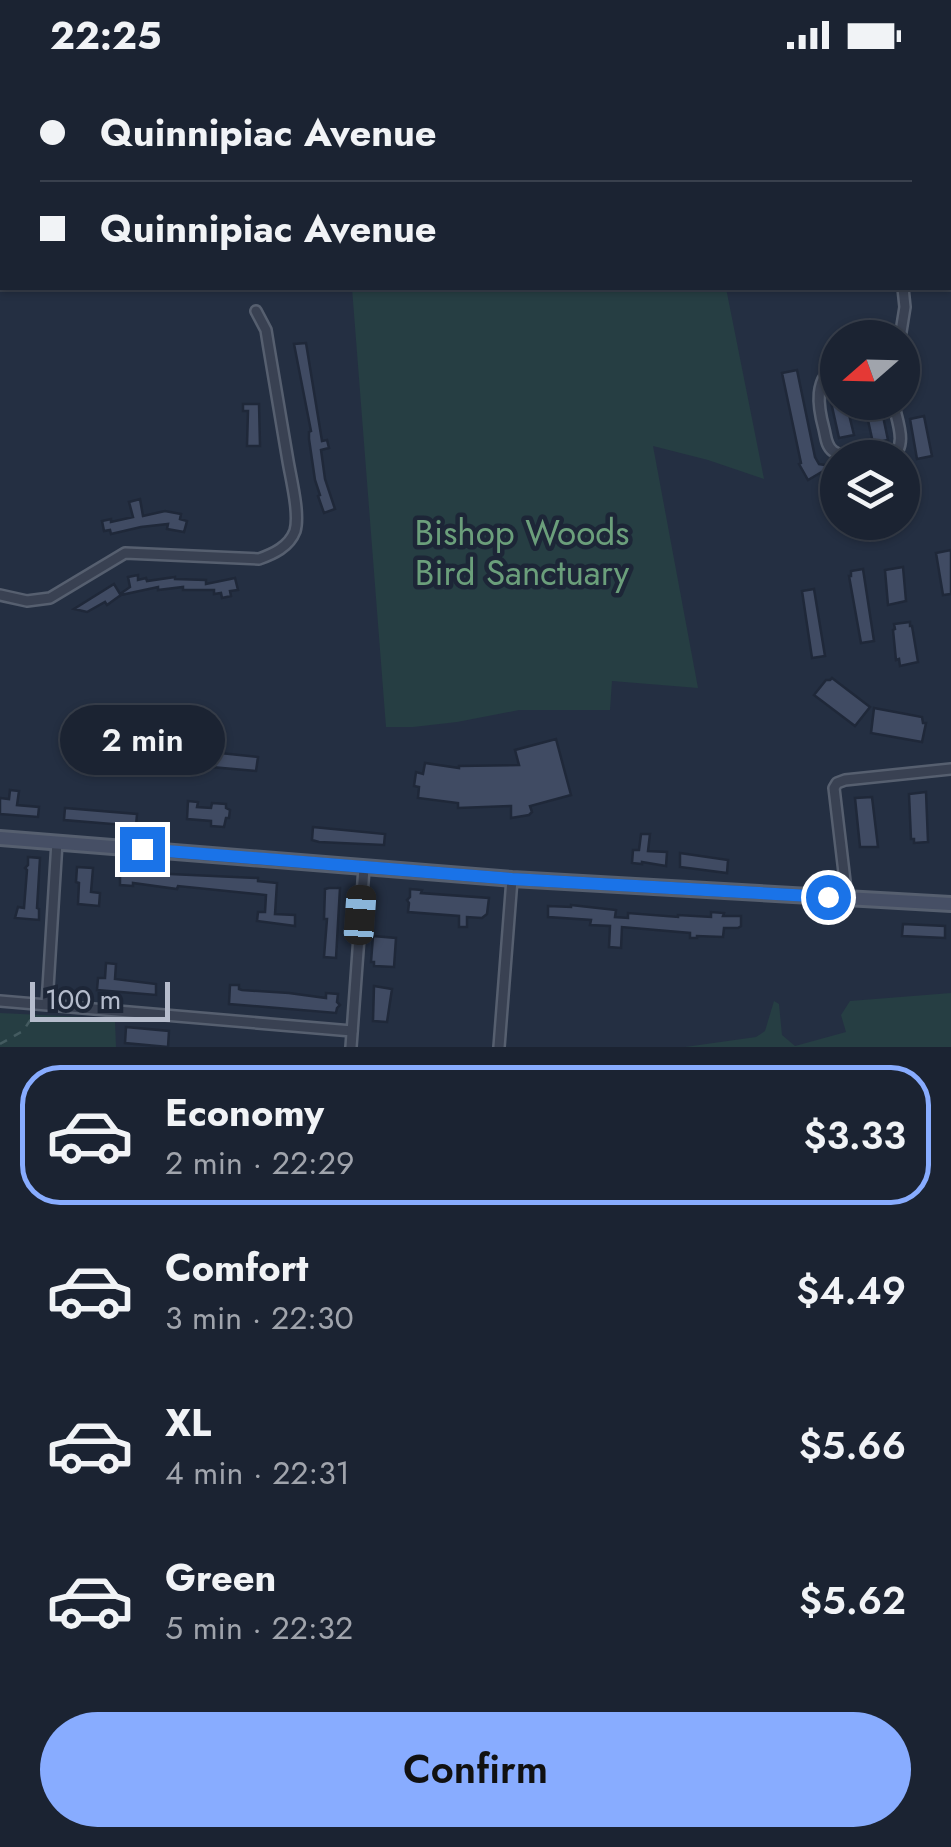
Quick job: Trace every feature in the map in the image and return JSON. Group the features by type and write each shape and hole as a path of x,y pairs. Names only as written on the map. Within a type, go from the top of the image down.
{"main road":[{"path":"0,838 512,879 951,904"}],"street":[{"path":"902,290 903,320"},
{"path":"0,595 27,601 50,598 125,554 259,559 278,552 289,541 295,532 294,494 266,330 256,311"},
{"path":"847,898 834,788 838,783 951,770"},
{"path":"48,1004 58,842"},
{"path":"351,1047 364,868"},
{"path":"499,1047 512,879"},
{"path":"0,1001 352,1031"}],"path":[{"path":"0,1044 23,1032 36,1011"}],"green space":[{"name":"Bishop Woods Bird Sanctuary","path":"352,290 726,290 764,479 653,446 698,688 612,681 610,710 519,710 457,722 386,727"},
{"path":"951,993 951,1047 685,1047 756,1037 765,1031 774,1001 779,1004 782,1035 795,1046 846,1032 841,1015 850,1001"},
{"path":"0,1013 115,1021 116,1047 0,1047"}],"building":[{"path":"306,343 322,441 327,440 329,448 321,450 335,509 324,513 315,480 311,431 294,344"},
{"path":"797,370 815,457 820,464 820,473 808,480 799,464 782,373"},
{"path":"243,404 259,404 260,446 247,446 248,411 243,411"},
{"path":"924,416 932,456 920,458 920,440 914,440 910,420"},
{"path":"835,420 850,420 854,435 839,438"},
{"path":"868,420 884,420 888,440 872,440"},
{"path":"140,499 143,516 165,511 181,514 180,519 187,521 184,532 167,529 168,524 111,534 110,530 104,531 102,521 133,517 129,502"},
{"path":"951,550 951,594 943,595 936,553"},
{"path":"903,567 906,601 888,605 885,570"},
{"path":"863,569 874,641 861,643 849,576 851,571"},
{"path":"138,575 138,580 175,577 206,580 206,584 235,578 238,590 222,598 214,590 158,587 121,595 87,612 74,609 114,584 120,594 130,587 128,577"},
{"path":"814,589 825,656 812,658 802,591"},
{"path":"910,622 918,662 900,666 899,659 896,660 894,624"},
{"path":"832,678 870,707 855,726 814,695"},
{"path":"874,708 922,717 926,723 922,742 871,733"},
{"path":"556,739 571,795 530,806 529,815 511,818 511,806 458,808 458,803 418,798 419,787 414,786 416,772 423,774 425,763 459,768 519,765 515,750"},
{"path":"201,751 258,757 256,771 200,766"},
{"path":"10,790 19,791 17,805 39,807 38,817 0,814 0,798 9,799"},
{"path":"926,792 928,842 914,843 909,794"},
{"path":"872,797 878,847 860,847 855,798"},
{"path":"188,801 198,802 197,807 226,804 230,810 224,827 211,826 211,821 187,819"},
{"path":"65,808 137,814 136,826 64,820"},
{"path":"313,827 385,834 384,845 319,842 312,840"},
{"path":"641,834 650,834 648,851 667,852 666,866 632,863"},
{"path":"680,853 728,860 727,873 680,867"},
{"path":"28,857 40,858 39,920 15,918 18,907 24,908"},
{"path":"77,867 93,868 91,892 100,893 99,906 78,904"},
{"path":"120,874 258,878 277,883 275,914 295,915 295,926 257,921 258,912 265,912 266,895 120,885"},
{"path":"340,888 336,958 324,957 325,889"},
{"path":"410,889 489,898 487,914 482,918 467,917 467,927 459,927 459,916 408,912"},
{"path":"548,906 616,910 615,917 628,918 628,913 711,917 711,912 724,913 723,916 741,916 741,926 724,928 723,937 697,938 690,938 690,933 622,927 621,948 609,947 610,926 590,925 591,920 548,917"},
{"path":"903,924 945,926 945,938 902,936"},
{"path":"373,936 396,938 394,967 374,966 371,962"},
{"path":"106,963 116,964 115,979 156,984 156,995 97,990 98,978 105,978"},
{"path":"230,985 239,985 242,990 326,998 326,993 338,994 340,1005 336,1013 229,1004"},
{"path":"374,986 392,989 387,1022 373,1021"},
{"path":"126,1027 169,1031 168,1047 125,1043"}],"route":[{"path":"142,849 512,879 828,897"}]}
